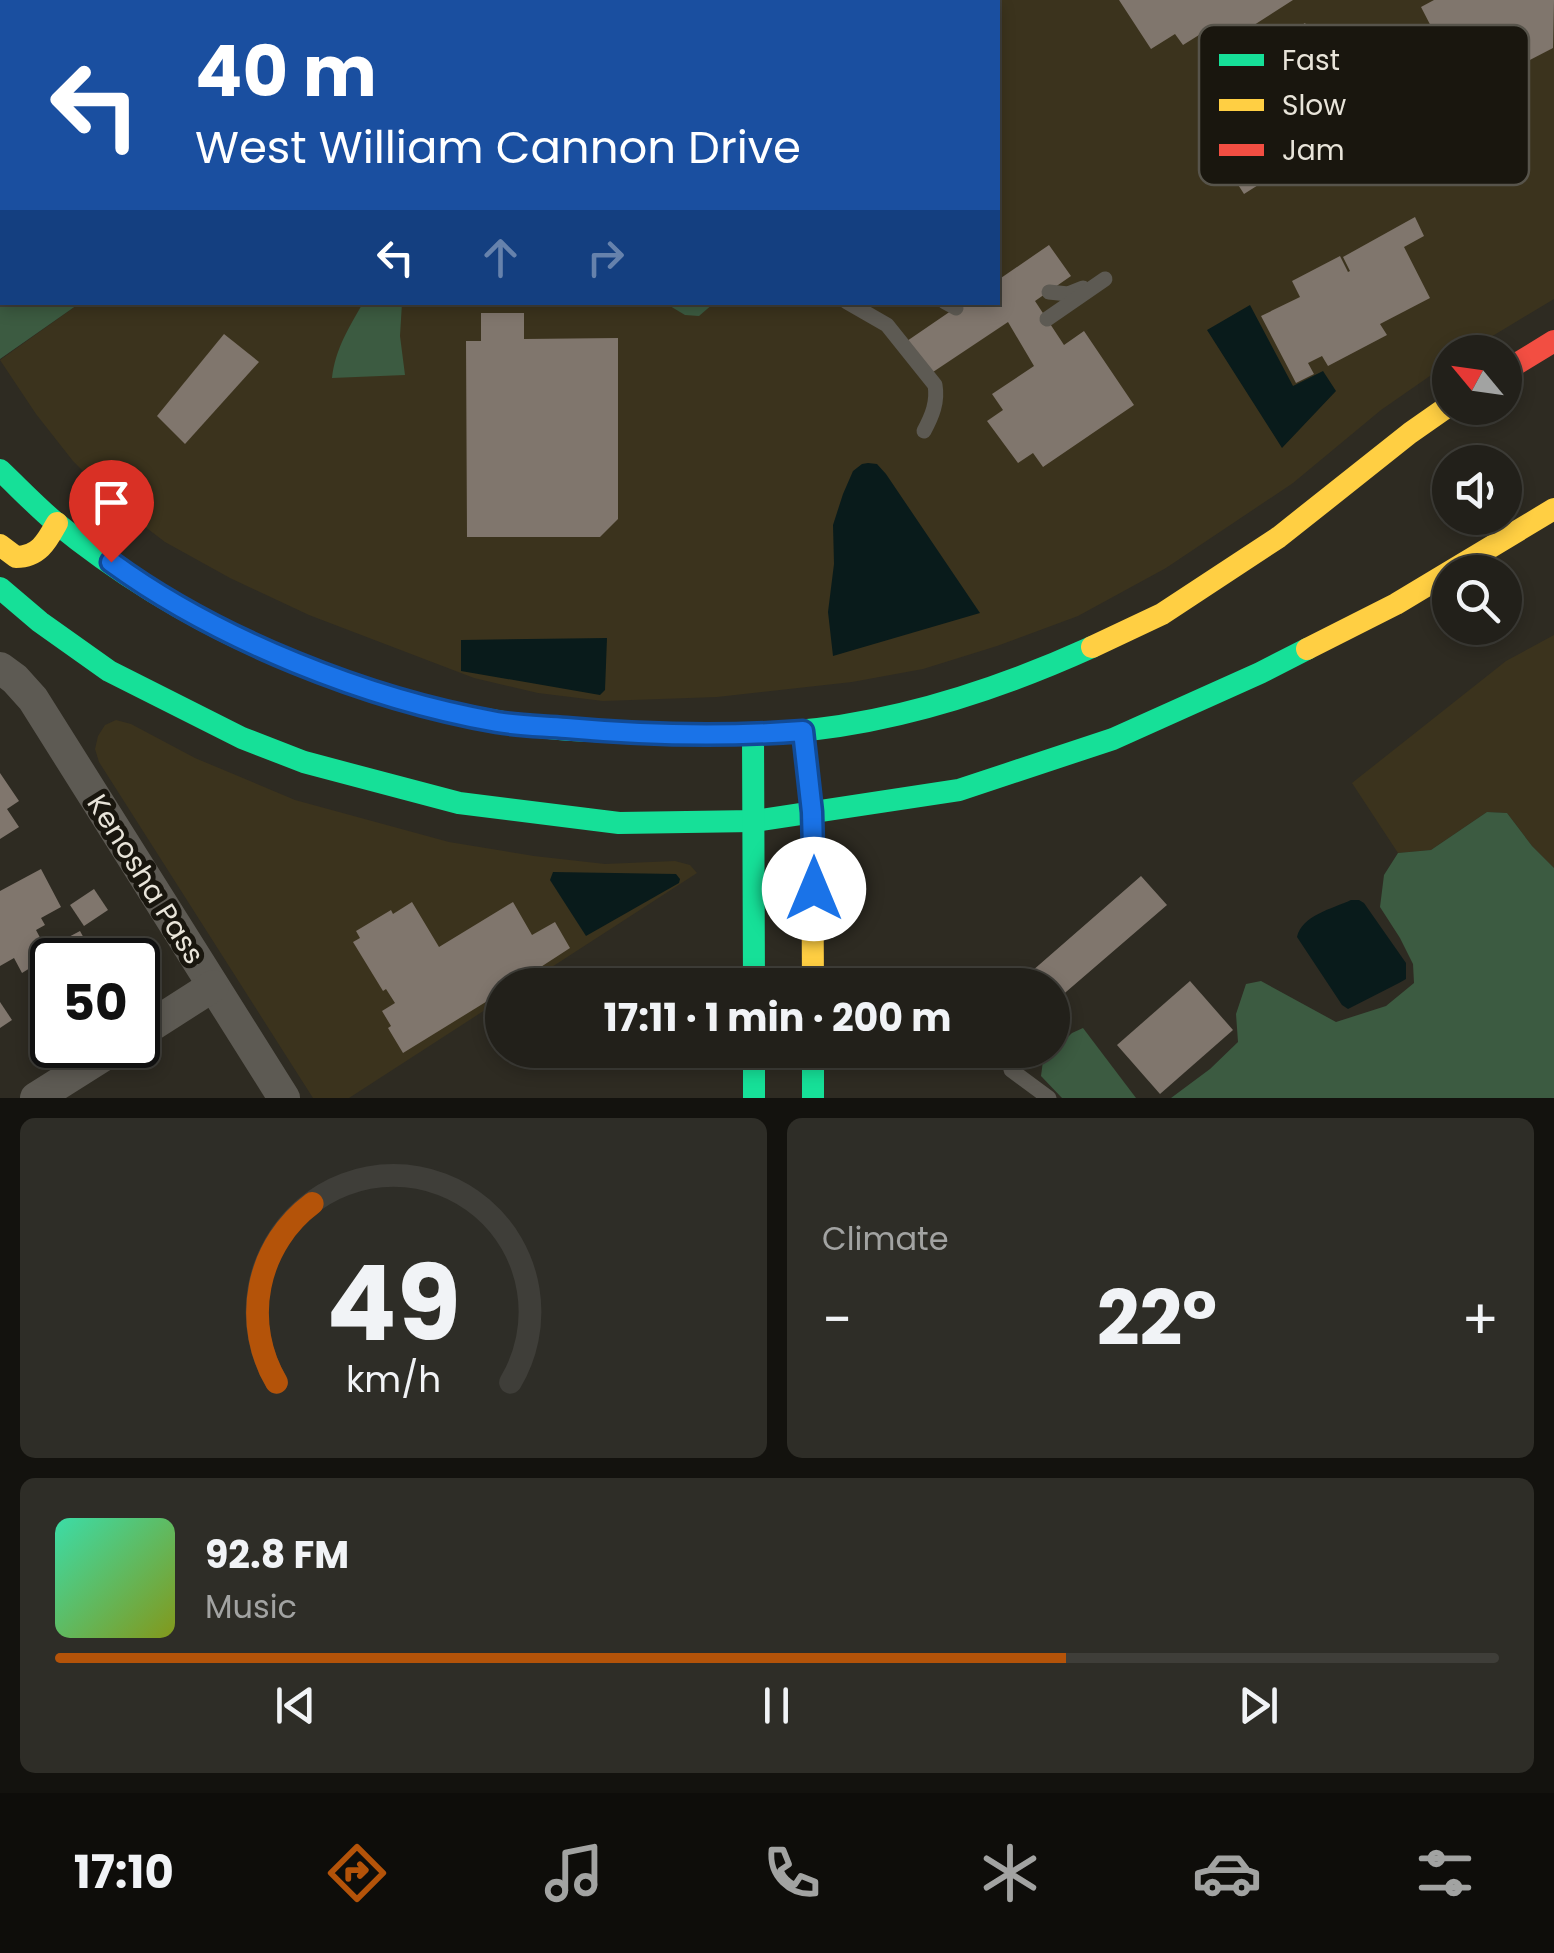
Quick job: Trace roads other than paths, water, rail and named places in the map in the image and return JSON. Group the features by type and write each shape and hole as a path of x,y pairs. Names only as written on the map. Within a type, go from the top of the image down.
{"main road":[{"path":"1522,360 1554,341"},
{"path":"0,470 56,523 138,582 230,633 324,674 420,705 500,722 618,732 752,735 803,731 909,712 1010,680 1086,650 1166,612 1293,526 1432,418"},
{"path":"1498,543 1531,498"},
{"path":"0,588 109,671 242,738 304,762 459,804 618,823 754,820 960,790 1113,739 1260,674 1396,604 1554,508"},
{"path":"0,545 16,558 33,556 56,523"},
{"path":"803,731 812,812 813,968"},
{"path":"752,735 754,968"},
{"path":"754,1068 754,1098"},
{"path":"813,1068 813,1098"}],"street":[{"name":"Kenosha Pass","path":"0,668 33,699 284,1098"},
{"path":"160,1020 213,986"},
{"path":"36,1098 84,1068"}],"lane":[{"path":"1047,320 1105,279 1068,294 1049,292"},
{"path":"852,305 886,325 935,385 937,396 924,431"},
{"path":"1010,1070 1049,1098"}]}
